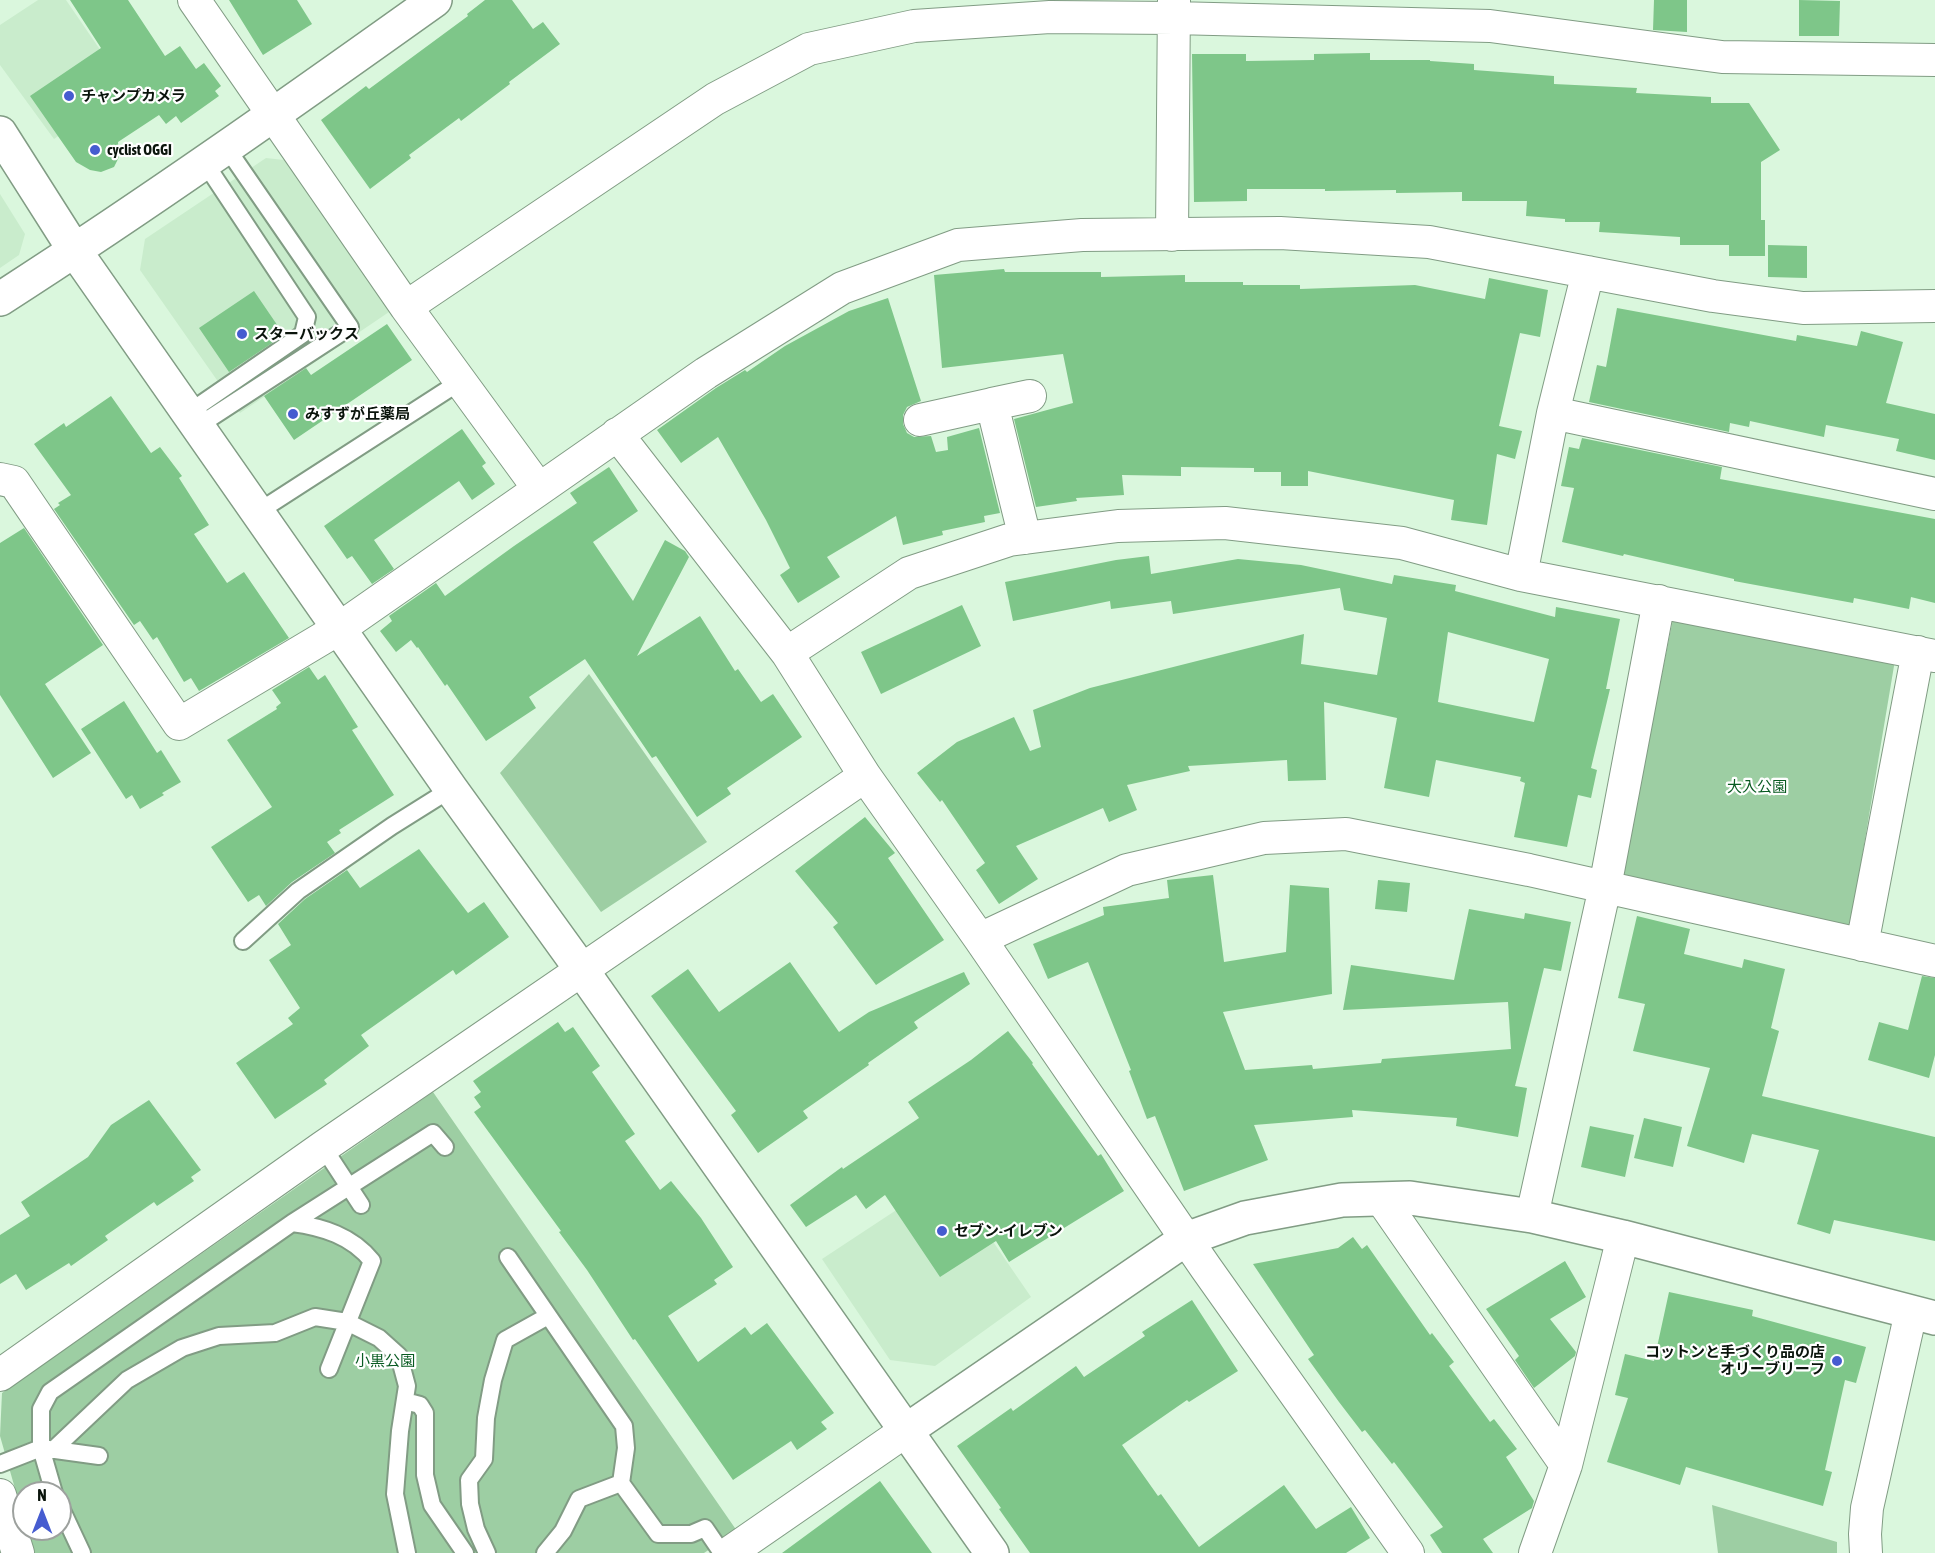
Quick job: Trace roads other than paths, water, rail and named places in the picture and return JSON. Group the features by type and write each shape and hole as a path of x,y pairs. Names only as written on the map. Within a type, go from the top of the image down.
{"street":[{"path":"194,0 406,307 539,489"},
{"path":"0,299 216,155 435,0"},
{"path":"406,307 715,99 809,49 914,26 1174,9 1490,26 1722,57 1935,60"},
{"path":"1172,235 1174,9"},
{"path":"0,133 75,251 451,789 581,969 992,1553"},
{"path":"0,479 14,482 179,724 340,628 706,372 842,288 958,245 1082,235 1280,234 1429,242 1713,296 1803,308 1935,306"},
{"path":"1521,575 1553,413 1588,272"},
{"path":"920,420 1030,396"},
{"path":"992,404 1024,538"},
{"path":"1553,413 1935,494"},
{"path":"617,434 787,653 865,776 1186,1239 1408,1553"},
{"path":"787,653 909,573 1009,540 1118,526 1225,523 1402,543 1521,575 1926,654 1862,945"},
{"path":"1532,1216 1605,887 1659,601"},
{"path":"0,1375 323,1147 865,776"},
{"path":"980,939 1127,870 1264,838 1346,834 1529,870 1935,961"},
{"path":"730,1552 1186,1239 1245,1218 1342,1200 1410,1198 1532,1216 1623,1237 1923,1315 1867,1508 1864,1534 1866,1553"},
{"path":"1382,1200 1566,1465"},
{"path":"1535,1553 1566,1465 1623,1237"},
{"path":"0,1495 18,1553"}],"lane":[{"path":"193,419 350,327 216,155"},
{"path":"193,419 303,334 307,316 216,155"},
{"path":"258,512 461,381"},
{"path":"243,941 298,891 451,789"},
{"path":"52,1481 41,1409 50,1392 292,1223 433,1133 445,1147"},
{"path":"323,1147 361,1205"},
{"path":"292,1223 333,1233 361,1248 372,1262 329,1369"},
{"path":"508,1257 624,1426 626,1448 621,1483 658,1534 691,1534 705,1528 730,1552"},
{"path":"487,1553 476,1529 470,1504 469,1480 484,1459 486,1418 493,1380 505,1340 548,1316"},
{"path":"0,1464 47,1449 127,1380 182,1348 219,1336 274,1333 315,1317 347,1322 379,1338 399,1356 407,1386 400,1431 395,1494 408,1553"},
{"path":"405,1401 420,1405 425,1413 425,1475 432,1505 465,1553"},
{"path":"47,1449 99,1456"},
{"path":"545,1553 563,1531 579,1499 621,1483"},
{"path":"72,1532 82,1553"}],"place":[{"name":"チャンプカメラ","path":"69,96"},
{"name":"cyclist OGGI","path":"95,150"},
{"name":"スターバックス","path":"242,334"},
{"name":"みすずが丘薬局","path":"293,414"},
{"name":"セブン-イレブン","path":"942,1231"},
{"name":"コットンと手づくり品の店 オリーブリーフ","path":"1837,1361"}],"park label":[{"name":"大入公園","path":"1757,787"},
{"name":"小黒公園","path":"385,1361"}]}
